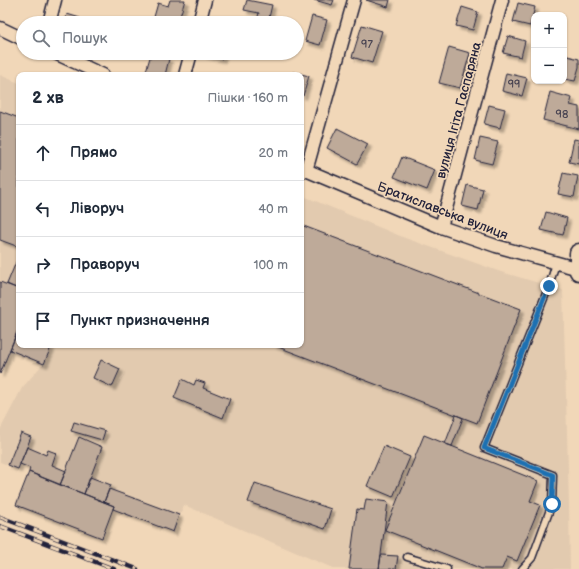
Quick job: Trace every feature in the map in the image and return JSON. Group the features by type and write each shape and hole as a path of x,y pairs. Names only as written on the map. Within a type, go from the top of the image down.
{"main road":[{"path":"579,253 579,270"}],"street":[{"path":"51,16 55,0"},
{"path":"201,16 205,0"},
{"path":"304,166 354,0"},
{"name":"вулиця Ігіта Гаспаряна","path":"440,227 502,0"},
{"path":"0,29 16,36"},
{"path":"70,60 96,72"},
{"path":"187,72 189,60"},
{"name":"Братиславська вулиця","path":"304,169 440,227 496,246 579,270"}],"lane":[{"path":"522,569 532,558 552,504 553,475 484,448 549,286 556,263"},
{"path":"407,557 447,569"}],"shaded area":[{"path":"0,75 16,82 16,348 304,348 304,196 405,238 501,272 563,290 570,569 335,569 184,505 173,532 113,509 114,506 30,468 20,464 18,469 0,462 0,430 22,388 43,364 10,350 0,374"}],"building":[{"path":"170,0 185,0 180,16 154,16 158,3 168,6"},
{"path":"247,0 272,5 269,16 258,16 259,13 244,10"},
{"path":"314,0 334,0 332,5"},
{"path":"366,0 390,0 388,7"},
{"path":"518,3 535,7 534,12 531,12 530,26 513,22"},
{"path":"462,7 478,12 473,30 456,26"},
{"path":"312,16 327,20 320,45 305,41"},
{"path":"362,25 382,31 372,63 352,57"},
{"path":"508,36 525,41 521,57 503,53"},
{"path":"449,47 470,53 460,88 439,83"},
{"path":"567,56 579,59 579,67 575,81 567,80"},
{"path":"149,60 169,60 166,72 146,71"},
{"path":"506,73 527,78 522,96 502,91"},
{"path":"304,75 309,76 304,93"},
{"path":"550,92 572,98 570,105 579,107 579,129 543,120"},
{"path":"489,105 505,109 500,128 484,124"},
{"path":"0,111 16,117 16,246 0,240"},
{"path":"337,128 368,144 357,164 327,148"},
{"path":"480,138 498,142 492,164 475,160"},
{"path":"574,139 579,140 579,164 569,162"},
{"path":"402,157 435,170 427,190 394,177"},
{"path":"563,173 578,176 574,197 558,194"},
{"path":"467,185 483,189 478,210 462,206"},
{"path":"546,212 567,218 563,235 541,230"},
{"path":"304,226 521,309 477,423 281,348 304,348"},
{"path":"16,262 16,288 7,284"},
{"path":"0,282 16,288 16,334 0,374"},
{"path":"16,335 16,348 51,348 44,364 10,350"},
{"path":"101,360 120,369 112,387 93,378"},
{"path":"182,379 194,385 196,380 205,383 203,388 230,399 223,418 174,398"},
{"path":"456,415 463,418 452,446 445,444"},
{"path":"74,422 105,431 102,440 71,431"},
{"path":"21,433 31,437 18,469 8,465"},
{"path":"424,435 538,481 530,501 540,505 517,561 507,557 502,569 482,569 385,530"},
{"path":"79,437 102,447 84,494 60,485"},
{"path":"384,446 410,457 393,497 367,486"},
{"path":"27,447 46,455 48,450 56,453 52,465 66,471 60,485 29,472 30,468 20,464"},
{"path":"29,472 114,506 102,538 16,505"},
{"path":"90,477 111,485 104,502 84,494"},
{"path":"255,483 331,509 325,529 248,502"},
{"path":"109,489 179,515 173,532 113,509 114,506 104,502"},
{"path":"366,499 388,502 379,569 349,569 357,509 364,510"},
{"path":"381,555 398,556 396,569 379,569"}],"railway":[{"path":"0,517 137,569"},
{"path":"0,526 114,569"}],"route":[{"path":"549,286 484,448 553,475 552,504"}]}
